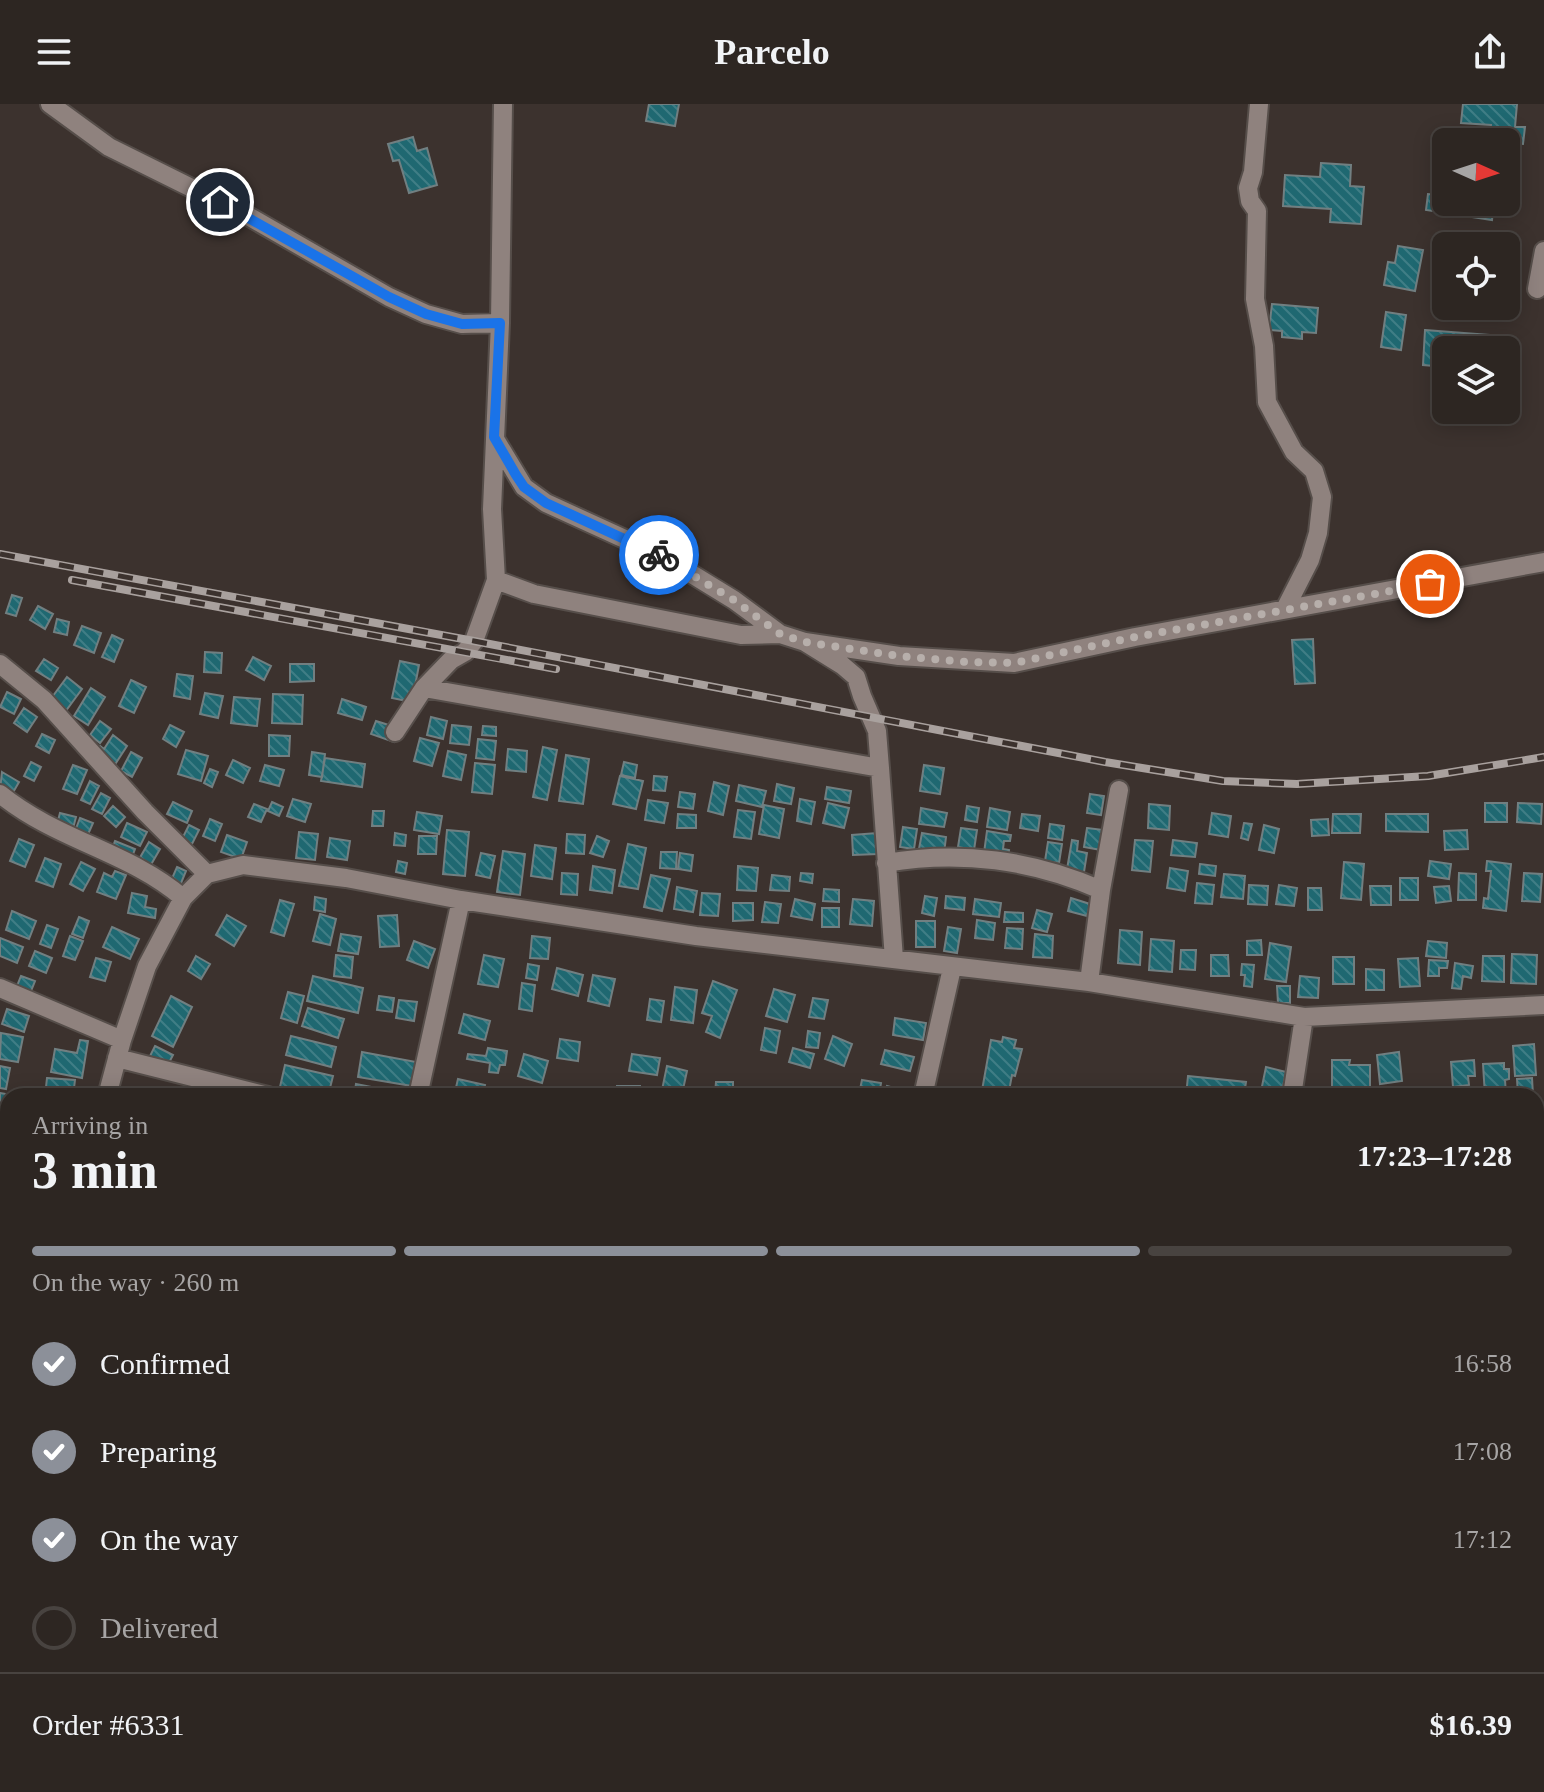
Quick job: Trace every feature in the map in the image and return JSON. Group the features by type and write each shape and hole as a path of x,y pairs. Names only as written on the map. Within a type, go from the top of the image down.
{"street":[{"path":"50,104 109,147 248,216 389,297 426,314 462,324 500,323"},
{"path":"395,732 424,688 474,641 496,580 492,509 500,323 503,104"},
{"path":"1259,104 1253,172 1248,188 1250,201 1257,211 1255,299 1264,346 1265,390 1267,402 1285,439 1314,471 1322,497 1318,533 1310,560 1285,609"},
{"path":"1537,289 1544,251"},
{"path":"494,437 524,487 546,503 664,557 734,600 780,634 805,642 899,656 1014,663 1544,562"},
{"path":"496,580 534,594 741,635 780,634"},
{"path":"805,642 856,677 877,731 894,959"},
{"path":"0,664 44,700 145,812 207,874"},
{"path":"424,688 880,768"},
{"path":"1089,982 1119,790"},
{"path":"0,794 52,829 161,878 183,898"},
{"path":"886,863 921,857 983,858 1058,873 1101,890"},
{"path":"109,1088 147,966 183,898 207,874 243,865 346,878 461,900 696,936 1089,982 1304,1017 1544,1005"},
{"path":"420,1088 461,900"},
{"path":"925,1088 952,968"},
{"path":"0,988 119,1049 243,1088"},
{"path":"1293,1088 1304,1017"}],"building":[{"path":"649,104 679,104 675,126 646,121"},
{"path":"1463,104 1517,104 1515,127 1525,127 1523,144 1520,144 1520,128 1491,128 1491,125 1461,123"},
{"path":"413,137 417,151 427,148 437,185 409,193 399,160 393,161 388,144"},
{"path":"1321,163 1351,165 1350,186 1364,187 1361,224 1330,222 1331,209 1283,206 1285,175 1320,177"},
{"path":"1428,194 1432,194 1432,211 1426,210"},
{"path":"1466,216 1492,216 1492,220"},
{"path":"1398,246 1423,250 1415,291 1384,285 1388,262 1395,263"},
{"path":"1272,304 1318,308 1316,333 1302,332 1302,339 1282,337 1282,331 1269,330"},
{"path":"1386,312 1406,315 1401,350 1381,347"},
{"path":"1425,330 1489,335 1432,336 1432,366 1423,365"},
{"path":"12,595 22,598 16,616 6,613"},
{"path":"38,606 53,614 45,629 30,620"},
{"path":"57,619 69,622 67,635 54,632"},
{"path":"82,626 101,633 94,653 74,645"},
{"path":"112,635 123,640 114,662 102,657"},
{"path":"1313,639 1315,683 1295,684 1292,640"},
{"path":"205,652 222,653 221,673 204,672"},
{"path":"253,657 271,666 264,680 246,670"},
{"path":"44,659 58,668 51,680 36,671"},
{"path":"400,661 419,665 412,702 392,698"},
{"path":"290,664 314,664 314,681 290,682"},
{"path":"177,674 193,676 190,699 174,696"},
{"path":"67,677 82,689 65,712 50,700"},
{"path":"131,680 146,687 134,713 119,706"},
{"path":"91,688 105,697 88,725 74,716"},
{"path":"7,692 21,699 14,714 0,707"},
{"path":"205,693 223,696 218,718 200,714"},
{"path":"273,694 303,695 302,724 272,723"},
{"path":"234,697 260,699 257,726 231,723"},
{"path":"342,699 366,707 362,720 338,713"},
{"path":"24,708 37,717 27,732 14,723"},
{"path":"431,717 447,721 443,739 427,735"},
{"path":"100,721 111,729 100,743 90,735"},
{"path":"376,721 398,728 394,742 371,734"},
{"path":"170,725 184,732 176,747 163,739"},
{"path":"452,725 471,727 469,745 450,743"},
{"path":"483,726 496,727 496,736 482,735"},
{"path":"42,734 55,740 49,753 36,746"},
{"path":"113,735 127,746 114,766 95,753 100,746 104,749"},
{"path":"269,735 290,736 289,756 269,756"},
{"path":"420,738 439,743 432,766 414,761"},
{"path":"478,739 496,741 494,760 476,758"},
{"path":"543,747 557,750 547,800 533,797"},
{"path":"508,749 527,751 526,772 506,770"},
{"path":"186,750 208,756 201,781 178,774"},
{"path":"448,751 466,755 461,780 443,776"},
{"path":"131,752 142,758 132,777 121,771"},
{"path":"312,752 325,754 322,777 309,775"},
{"path":"566,755 589,759 583,804 559,801"},
{"path":"325,758 365,764 362,787 321,781"},
{"path":"233,760 250,768 243,783 226,775"},
{"path":"31,762 41,767 34,781 24,776"},
{"path":"624,762 637,765 635,778 621,775"},
{"path":"475,763 495,765 492,794 472,792"},
{"path":"73,765 87,770 77,794 63,789"},
{"path":"265,765 284,770 279,786 260,781"},
{"path":"924,765 944,768 940,794 920,791"},
{"path":"210,769 218,772 212,787 204,783"},
{"path":"2,772 19,782 11,796 0,790"},
{"path":"620,776 643,781 636,809 613,804"},
{"path":"654,776 667,777 665,791 653,790"},
{"path":"90,781 99,786 90,804 81,800"},
{"path":"714,782 729,786 723,815 708,811"},
{"path":"777,784 794,788 791,804 774,801"},
{"path":"739,785 766,791 762,807 736,801"},
{"path":"827,787 851,791 849,803 825,799"},
{"path":"680,792 695,794 693,809 678,807"},
{"path":"101,793 110,798 102,814 92,809"},
{"path":"1090,794 1104,796 1101,815 1087,813"},
{"path":"293,799 311,804 305,822 287,816"},
{"path":"800,799 815,802 811,824 797,821"},
{"path":"648,800 668,803 664,823 645,820"},
{"path":"173,802 192,811 187,823 167,814"},
{"path":"272,802 283,807 279,816 268,811"},
{"path":"828,803 849,808 844,828 823,823"},
{"path":"1485,803 1507,803 1507,822 1485,822"},
{"path":"1518,803 1542,804 1541,824 1517,822"},
{"path":"254,804 267,809 261,822 248,817"},
{"path":"1149,804 1170,806 1169,830 1148,828"},
{"path":"764,805 784,809 779,838 759,834"},
{"path":"113,806 125,817 116,827 104,816"},
{"path":"967,806 979,808 977,822 965,820"},
{"path":"921,808 947,813 944,827 919,824"},
{"path":"990,808 1010,812 1007,830 987,827"},
{"path":"738,810 755,812 751,839 734,837"},
{"path":"373,811 384,811 383,826 372,826"},
{"path":"417,812 442,816 439,834 414,830"},
{"path":"60,813 76,817 71,836 55,832"},
{"path":"1212,813 1231,816 1228,837 1209,834"},
{"path":"678,814 696,815 696,828 677,828"},
{"path":"1022,814 1040,816 1038,831 1020,828"},
{"path":"1333,814 1361,814 1360,833 1332,833"},
{"path":"1386,814 1428,814 1428,832 1386,831"},
{"path":"80,818 93,823 86,839 74,834"},
{"path":"210,819 222,824 215,841 203,836"},
{"path":"1328,819 1329,835 1312,836 1311,820"},
{"path":"127,823 147,832 140,846 121,837"},
{"path":"1244,823 1252,824 1248,840 1241,838"},
{"path":"1050,824 1064,826 1062,840 1048,838"},
{"path":"189,825 199,830 192,844 182,839"},
{"path":"1264,825 1279,829 1274,853 1259,850"},
{"path":"903,827 917,829 914,849 900,847"},
{"path":"961,828 977,830 974,850 958,847"},
{"path":"1087,828 1104,830 1101,850 1084,847"},
{"path":"447,830 469,832 465,876 443,874"},
{"path":"1467,830 1468,849 1445,850 1444,831"},
{"path":"987,831 1011,835 1010,841 1004,841 1003,849 1009,850 1008,857 984,853"},
{"path":"299,832 318,834 315,860 296,858"},
{"path":"395,833 406,835 405,846 394,845"},
{"path":"877,833 878,854 853,855 852,835"},
{"path":"922,833 946,837 944,853 919,849"},
{"path":"567,834 585,835 584,854 566,853"},
{"path":"227,835 247,842 241,859 221,852"},
{"path":"419,836 437,836 436,854 418,854"},
{"path":"597,836 609,841 603,857 590,853"},
{"path":"330,838 350,841 347,860 327,857"},
{"path":"19,839 34,845 25,867 10,861"},
{"path":"1072,840 1078,841 1077,851 1087,853 1083,878 1066,875"},
{"path":"1135,840 1153,841 1150,872 1132,870"},
{"path":"1173,840 1197,843 1195,857 1171,855"},
{"path":"115,841 135,849 129,865 109,857"},
{"path":"149,842 160,849 149,868 138,861"},
{"path":"1048,842 1062,844 1059,863 1045,861"},
{"path":"628,844 646,848 638,889 619,886"},
{"path":"535,845 556,848 552,879 531,876"},
{"path":"503,851 525,854 520,895 497,892"},
{"path":"661,852 677,852 676,869 660,868"},
{"path":"481,853 495,856 490,878 476,875"},
{"path":"680,853 693,855 691,871 678,869"},
{"path":"45,858 61,864 53,887 36,881"},
{"path":"398,861 407,863 405,874 396,872"},
{"path":"1430,861 1451,864 1449,879 1428,876"},
{"path":"1487,861 1511,864 1506,911 1483,908 1484,898 1488,899 1491,871 1486,871"},
{"path":"81,862 95,869 83,891 70,884"},
{"path":"1344,862 1364,864 1361,900 1341,898"},
{"path":"1200,864 1216,866 1215,876 1199,874"},
{"path":"593,866 615,870 612,893 590,890"},
{"path":"738,866 758,868 756,891 737,890"},
{"path":"177,867 186,871 179,888 170,883"},
{"path":"1170,868 1188,871 1185,891 1167,888"},
{"path":"115,871 126,875 116,899 97,892 104,873 112,877"},
{"path":"562,873 578,874 577,895 561,894"},
{"path":"801,873 813,874 812,883 800,881"},
{"path":"1459,873 1476,874 1476,900 1458,900"},
{"path":"1524,873 1542,874 1540,902 1522,901"},
{"path":"1224,874 1245,876 1243,899 1221,897"},
{"path":"651,875 670,879 662,911 644,907"},
{"path":"772,875 790,877 789,891 770,890"},
{"path":"1400,878 1418,878 1418,900 1400,900"},
{"path":"1197,883 1214,885 1212,904 1195,903"},
{"path":"1249,885 1268,886 1267,905 1248,904"},
{"path":"1279,885 1297,888 1294,906 1276,904"},
{"path":"1370,886 1391,886 1391,905 1371,905"},
{"path":"1449,886 1451,901 1436,903 1434,887"},
{"path":"677,887 697,891 693,912 674,909"},
{"path":"1308,888 1321,888 1322,910 1308,910"},
{"path":"824,889 839,890 839,902 823,901"},
{"path":"132,893 147,896 145,907 156,909 155,918 128,913"},
{"path":"702,893 720,894 718,916 700,915"},
{"path":"925,896 937,898 934,916 922,913"},
{"path":"946,896 965,898 964,910 945,908"},
{"path":"315,897 326,899 325,912 314,910"},
{"path":"1071,898 1090,904 1087,916 1068,911"},
{"path":"795,899 815,904 812,920 791,916"},
{"path":"853,899 874,901 872,926 850,924"},
{"path":"975,899 1001,903 999,917 973,914"},
{"path":"280,900 294,904 284,936 271,932"},
{"path":"765,902 781,904 778,923 762,922"},
{"path":"733,903 753,903 753,920 733,921"},
{"path":"822,908 839,908 839,927 822,927"},
{"path":"1037,910 1052,914 1047,932 1032,928"},
{"path":"12,911 36,921 29,939 6,930"},
{"path":"1005,912 1023,913 1023,922 1004,922"},
{"path":"320,914 336,919 330,945 313,941"},
{"path":"227,915 246,926 234,946 216,935"},
{"path":"397,915 399,946 380,947 378,916"},
{"path":"79,917 89,921 83,938 72,934"},
{"path":"977,920 995,923 993,940 975,938"},
{"path":"916,921 935,921 935,947 916,947"},
{"path":"47,925 58,929 51,948 40,944"},
{"path":"112,927 139,939 130,959 103,947"},
{"path":"948,927 961,929 957,953 944,951"},
{"path":"1007,928 1023,929 1022,949 1005,948"},
{"path":"1120,930 1142,932 1140,965 1118,963"},
{"path":"341,934 361,937 358,954 338,951"},
{"path":"1035,934 1053,936 1052,958 1033,957"},
{"path":"70,936 83,941 75,960 63,956"},
{"path":"532,936 550,938 548,959 530,958"},
{"path":"0,938 23,947 17,963 0,956"},
{"path":"1151,939 1174,941 1172,972 1149,970"},
{"path":"1261,940 1262,955 1247,955 1247,941"},
{"path":"414,941 435,949 428,968 407,960"},
{"path":"1428,941 1447,943 1446,958 1426,956"},
{"path":"1270,943 1291,947 1286,982 1265,979"},
{"path":"1181,950 1196,950 1195,970 1180,969"},
{"path":"35,951 52,958 46,973 29,966"},
{"path":"1512,954 1537,955 1536,984 1511,983"},
{"path":"336,955 353,957 351,978 334,976"},
{"path":"484,955 504,959 498,987 478,984"},
{"path":"1211,955 1228,955 1229,976 1211,976"},
{"path":"196,956 210,964 201,979 188,971"},
{"path":"1483,956 1504,956 1504,982 1482,981"},
{"path":"1333,957 1354,957 1354,984 1333,984"},
{"path":"96,958 111,962 105,981 90,977"},
{"path":"1418,958 1420,986 1400,987 1398,959"},
{"path":"1429,960 1448,961 1447,968 1439,968 1439,976 1428,976"},
{"path":"1455,963 1473,966 1471,978 1463,976 1461,989 1452,988"},
{"path":"528,964 539,966 537,980 526,978"},
{"path":"1242,964 1254,965 1252,987 1244,986"},
{"path":"557,968 583,975 578,996 552,989"},
{"path":"1366,969 1384,970 1384,990 1366,990"},
{"path":"593,975 615,979 609,1006 588,1001"},
{"path":"21,976 35,981 29,996 15,991"},
{"path":"313,976 363,988 358,1013 307,1001"},
{"path":"1300,976 1319,978 1318,998 1298,997"},
{"path":"713,981 737,990 720,1038 706,1032 712,1016 702,1013"},
{"path":"522,983 535,985 532,1011 519,1009"},
{"path":"1277,986 1290,986 1290,1003 1278,1003"},
{"path":"675,987 697,990 693,1023 671,1020"},
{"path":"774,989 795,995 787,1022 766,1016"},
{"path":"288,992 304,996 297,1023 281,1018"},
{"path":"171,996 192,1007 173,1047 152,1036"},
{"path":"379,996 394,998 392,1012 377,1010"},
{"path":"813,998 828,1000 824,1019 809,1017"},
{"path":"650,999 664,1001 661,1022 647,1020"},
{"path":"399,1000 417,1002 414,1021 396,1018"},
{"path":"308,1008 344,1019 338,1038 302,1026"},
{"path":"7,1009 29,1016 24,1032 2,1024"},
{"path":"464,1014 490,1021 485,1040 459,1033"},
{"path":"895,1018 926,1023 923,1040 893,1035"},
{"path":"765,1028 780,1031 776,1053 761,1050"},
{"path":"808,1031 820,1033 818,1048 806,1047"},
{"path":"1,1033 23,1037 18,1062 0,1059"},
{"path":"291,1036 336,1047 331,1067 286,1055"},
{"path":"833,1036 852,1044 844,1066 825,1059"},
{"path":"1003,1037 1016,1040 1014,1048 1022,1049 1015,1076 1012,1075 1010,1088 982,1088 991,1040 1002,1042"},
{"path":"560,1039 580,1042 578,1061 557,1058"},
{"path":"80,1040 88,1041 82,1078 51,1072 55,1049 77,1053"},
{"path":"1534,1044 1536,1075 1515,1076 1513,1046"},
{"path":"155,1046 173,1055 163,1074 146,1064"},
{"path":"488,1048 507,1051 505,1065 500,1065 498,1073 489,1072 490,1063 467,1059 468,1054 486,1056"},
{"path":"793,1048 814,1054 810,1068 789,1062"},
{"path":"885,1050 914,1057 910,1071 881,1064"},
{"path":"362,1052 416,1062 412,1086 358,1077"},
{"path":"1399,1052 1402,1081 1380,1084 1377,1055"},
{"path":"524,1054 548,1061 542,1083 518,1076"},
{"path":"632,1054 660,1058 657,1075 629,1071"},
{"path":"1332,1060 1350,1060 1349,1065 1370,1065 1370,1087 1332,1087"},
{"path":"1474,1060 1475,1076 1468,1076 1469,1085 1453,1087 1451,1062"},
{"path":"1504,1063 1504,1069 1509,1069 1506,1088 1484,1088 1483,1064"},
{"path":"285,1065 333,1076 330,1088 280,1087"},
{"path":"0,1066 10,1068 6,1088 0,1088"},
{"path":"667,1066 687,1071 683,1088 662,1088"},
{"path":"1266,1067 1286,1072 1283,1088 1262,1088"},
{"path":"1188,1076 1246,1082 1245,1088 1187,1088"},
{"path":"47,1078 75,1080 74,1088 46,1088"},
{"path":"1532,1078 1533,1088 1518,1088 1517,1079"},
{"path":"458,1079 485,1085 484,1088 456,1088"},
{"path":"862,1080 881,1083 880,1088 860,1088"},
{"path":"716,1082 733,1082 733,1088 716,1088"},
{"path":"356,1084 376,1088 355,1088"},
{"path":"617,1086 640,1086 640,1088"}],"railway":[{"path":"0,554 1105,762 1223,781 1297,784 1428,776 1544,757"},
{"path":"72,580 556,669"}],"way so far":[{"path":"659,555 734,600 780,634 805,642 899,656 968,662 1014,663 1135,637 1430,584"}],"route":[{"path":"220,202 389,297 426,314 462,324 500,323 494,437 524,487 546,503 659,555"}]}
